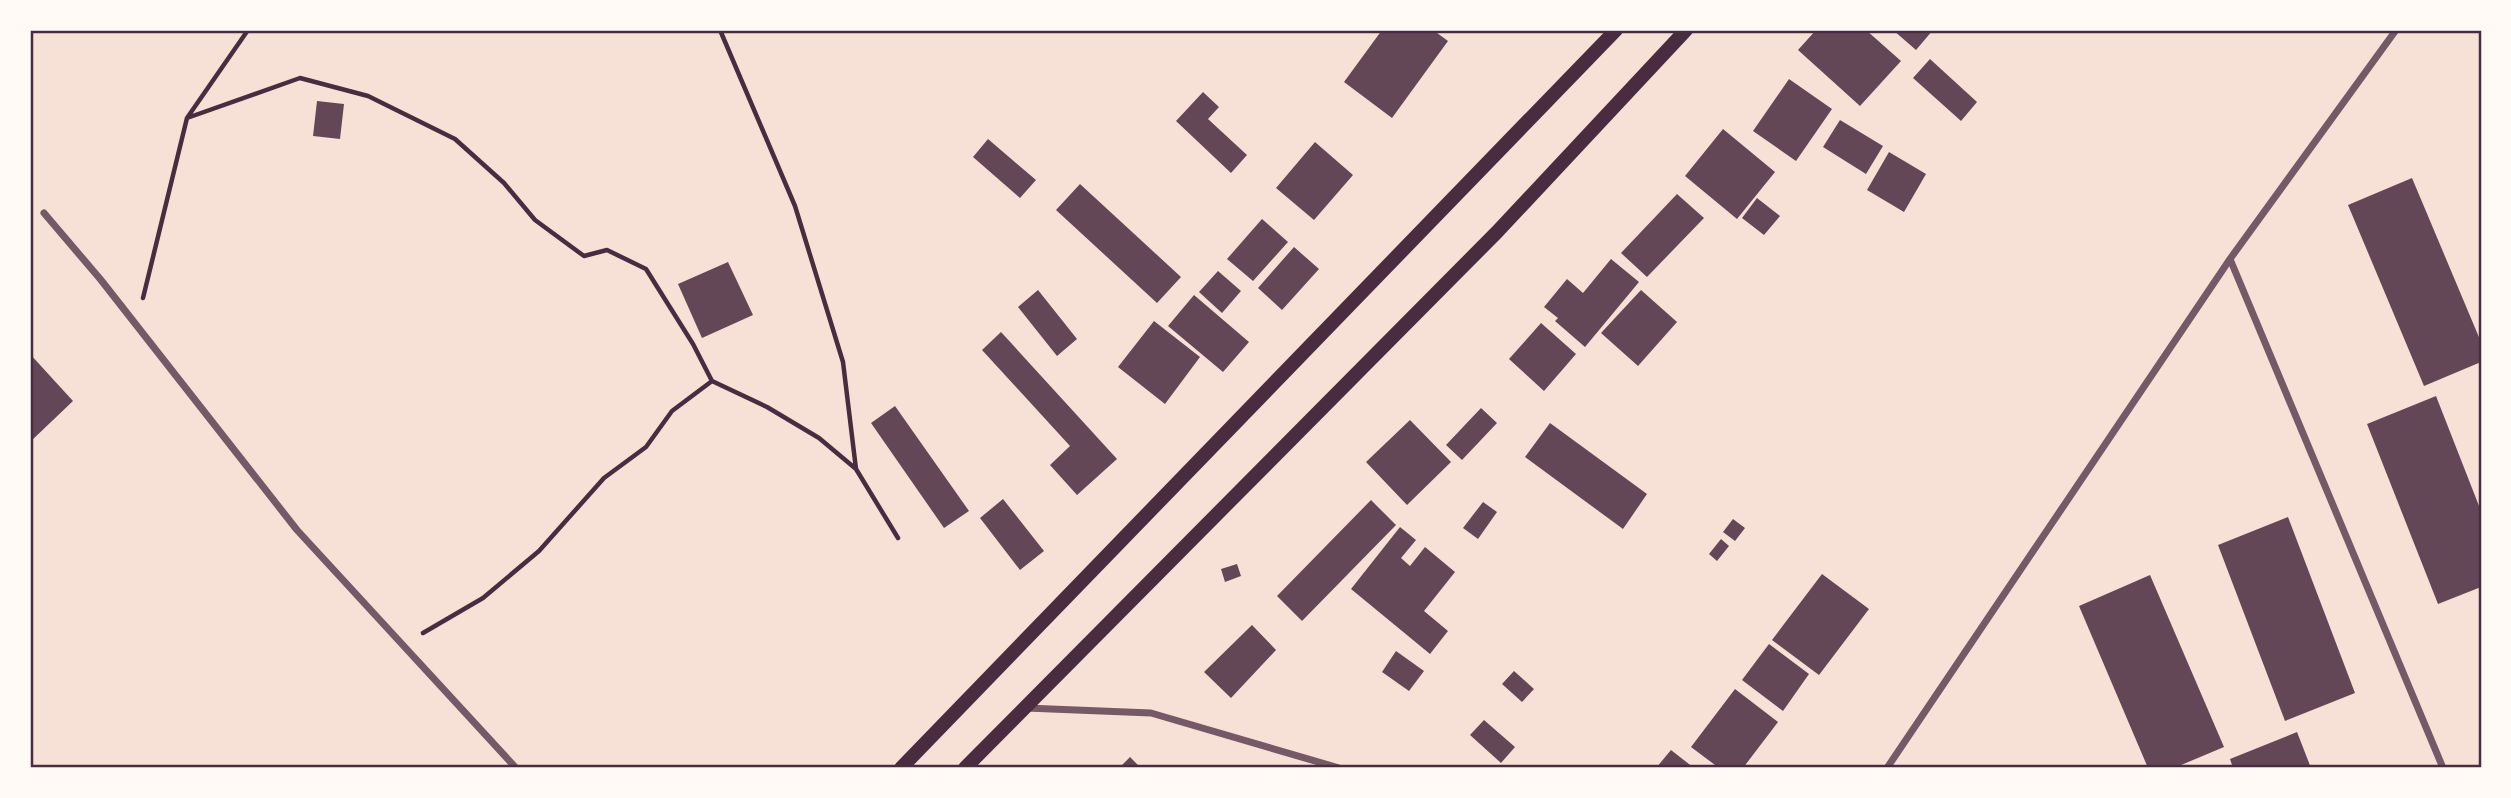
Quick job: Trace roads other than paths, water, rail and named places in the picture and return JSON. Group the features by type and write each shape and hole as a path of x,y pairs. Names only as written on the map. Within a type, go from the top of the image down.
{"main road":[{"path":"901,768 1615,30"},
{"path":"965,768 1497,232 1686,30"}],"street":[{"path":"1887,768 2230,259 2396,30"},
{"path":"44,214 136,325 297,530 516,768"},
{"path":"2230,259 2443,768"},
{"path":"1023,708 1151,713 1339,768"}]}
